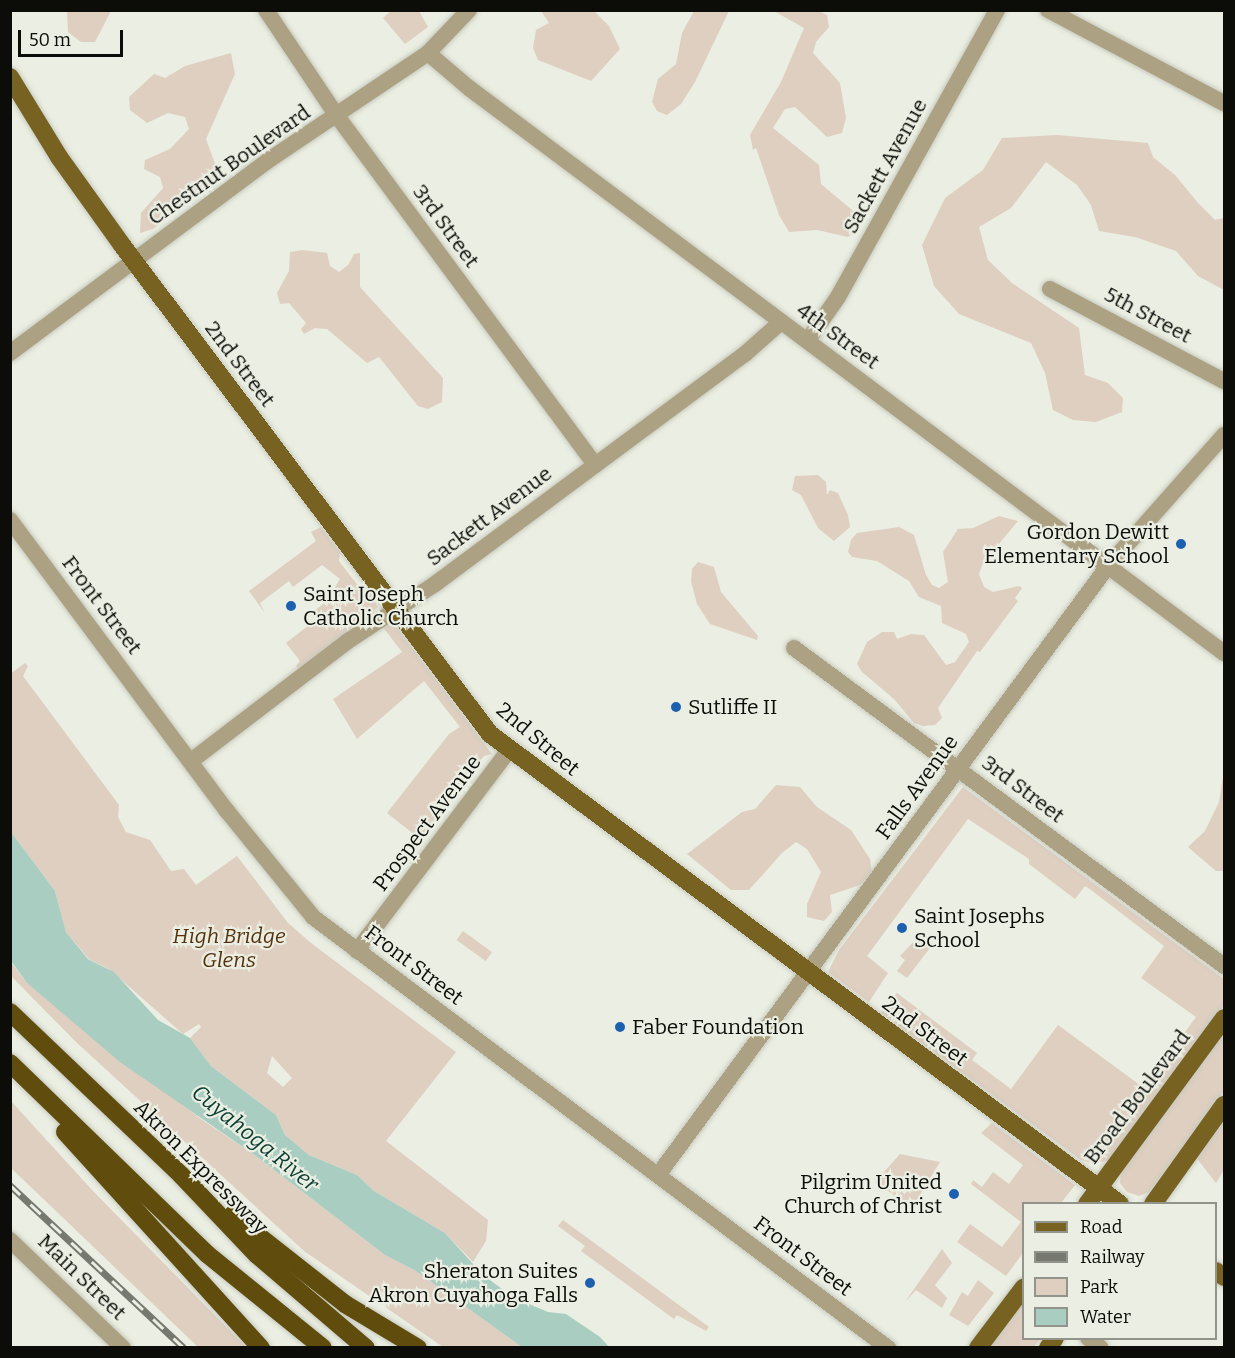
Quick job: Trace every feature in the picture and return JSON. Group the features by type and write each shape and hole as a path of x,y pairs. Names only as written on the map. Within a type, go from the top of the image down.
{"highway":[{"name":"Akron Expressway","path":"10,1012 181,1175 257,1255 366,1347"},
{"path":"10,1064 207,1254 323,1347"},
{"path":"10,1070 261,1347"},
{"path":"181,1175 345,1304 418,1347"}],"main road":[{"name":"2nd Street","path":"10,78 59,157 135,261 490,734 1118,1202"},
{"name":"Broad Boulevard","path":"1088,1202 1224,1018"},
{"path":"1154,1202 1224,1105"},
{"path":"978,1347 1022,1288"}],"street":[{"name":"3rd Street","path":"266,10 338,116 595,465"},
{"name":"Chestnut Boulevard","path":"10,353 269,160 338,116 428,53 470,10"},
{"name":"Sackett Avenue","path":"808,340 838,297 997,10"},
{"path":"1048,10 1224,103"},
{"name":"4th Street","path":"428,53 469,88 1224,653"},
{"name":"5th Street","path":"1050,289 1224,381"},
{"name":"Sackett Avenue","path":"191,761 395,609 435,584 745,354 781,322"},
{"name":"Falls Avenue","path":"658,1175 1108,566 1224,435"},
{"name":"Front Street","path":"10,520 304,908 357,951 888,1347"},
{"name":"3rd Street","path":"794,648 1224,966"},
{"name":"Prospect Avenue","path":"357,951 510,749"},
{"name":"Main Street","path":"10,1240 123,1347"}],"green space":[{"path":"67,10 111,11 95,42 81,42 68,32"},
{"path":"593,10 609,26 620,49 591,81 538,60 533,48 536,30 549,23 541,11"},
{"path":"391,11 419,11 428,27 405,44 383,18"},
{"path":"694,11 729,11 695,82 681,104 667,115 657,111 652,102 658,79 676,64 682,33"},
{"path":"774,11 819,11 827,15 829,27 816,42 813,53 840,83 846,118 842,133 827,137 795,107 785,109 773,128 819,165 821,184 852,210 859,228 848,237 817,230 789,232 779,215 756,148 753,150 750,135 781,82 804,28"},
{"path":"231,53 235,74 206,139 218,172 214,182 153,229 140,233 141,213 163,188 160,177 144,169 145,160 170,149 189,129 185,117 168,113 147,123 130,110 129,97 154,74 165,78 185,66"},
{"path":"1057,135 1148,143 1153,157 1175,175 1215,220 1224,218 1224,290 1198,276 1176,251 1135,237 1099,231 1091,205 1077,185 1046,162 1011,208 979,227 988,260 1012,283 1079,328 1085,375 1108,383 1123,398 1122,412 1096,422 1073,420 1053,410 1045,373 1031,343 959,314 934,286 922,245 945,198 983,170 1002,138"},
{"path":"302,250 327,253 330,266 339,272 348,265 354,254 360,253 360,287 443,378 442,402 428,409 418,406 379,357 367,363 327,329 315,328 304,334 301,329 306,323 289,303 280,304 277,293 289,271 290,252"},
{"path":"818,475 826,482 827,495 830,490 838,493 848,515 850,527 834,541 818,528 801,495 792,490 795,476"},
{"path":"999,516 1018,521 983,563 979,574 984,587 993,592 1019,586 1022,588 1015,598 1018,601 980,652 977,651 938,708 942,718 935,725 923,726 914,723 894,699 862,672 857,664 867,642 882,632 894,632 897,639 911,634 924,635 946,665 955,662 969,642 966,634 942,623 941,606 919,597 909,581 877,561 852,557 848,552 851,540 857,533 899,527 914,535 926,575 932,585 939,588 948,582 943,552 958,529 973,528"},
{"path":"321,527 340,552 339,561 359,587 368,589 378,607 299,670 296,666 300,661 286,643 318,618 313,612 338,592 335,587 340,579 322,565 293,587 289,581 260,603 265,613 249,591 316,541 311,532"},
{"path":"698,562 714,567 721,592 758,636 757,640 710,624 697,604 691,581 692,569"},
{"path":"387,623 397,628 492,754 484,756 420,839 387,813 449,734 460,727 424,681 357,739 333,699 402,652 382,626"},
{"name":"High Bridge Glens","path":"25,663 28,666 23,676 119,805 118,817 126,832 150,840 171,871 184,869 196,885 237,856 288,923 311,943 456,1052 386,1141 488,1220 486,1241 473,1262 445,1233 374,1191 357,1175 309,1155 285,1135 276,1115 211,1066 190,1038 201,1027 199,1024 183,1034 109,969 89,959 66,932 55,891 11,832 10,674","holes":["272,1056 292,1078 283,1087 267,1073"]},
{"path":"1224,771 1224,871 1216,871 1188,847 1205,831 1219,802"},
{"path":"776,785 800,787 817,807 851,830 870,859 872,874 860,885 830,895 832,912 824,921 807,917 807,904 821,872 807,849 796,842 782,853 749,890 731,890 687,854 742,812 755,809"},
{"path":"963,787 1224,979 1224,1005 1109,1160 1094,1164 1081,1160 881,1013 897,993 977,1053 972,1060 1011,1089 1058,1025 1144,1088 1196,1017 1141,978 1164,946 1091,890 1085,886 1075,899 1029,864 1029,859 968,819 867,956 888,973 869,1002 828,972 839,950"},
{"path":"463,931 492,952 486,961 457,940"},
{"path":"920,935 933,944 907,978 897,971 905,960 900,956"},
{"path":"10,961 27,983 201,1119 256,1156 385,1255 416,1271 522,1347 443,1347 304,1251 76,1042 11,976"},
{"path":"1224,1032 1224,1091 1149,1192 1139,1196 1127,1192 1120,1183 1121,1171"},
{"path":"10,1100 93,1191 246,1347 198,1347 11,1168"},
{"path":"1224,1117 1224,1170 1216,1183 1195,1156"},
{"path":"992,1123 1075,1185 1062,1202 1022,1202 1022,1254 1006,1276 957,1242 970,1224 1002,1247 1021,1222 971,1184 973,1180 982,1187 993,1172 1009,1184 1023,1165 981,1133"},
{"path":"900,1154 940,1162 912,1208 875,1182"},
{"path":"563,1220 709,1327 706,1331 677,1315 674,1319 581,1251 585,1246 558,1226"},
{"path":"942,1249 952,1263 935,1285 947,1298 942,1308 916,1290 905,1302"},
{"path":"978,1280 994,1293 968,1326 949,1315 962,1292 968,1296"},
{"path":"1022,1303 1022,1340 1039,1340 1034,1347 989,1348"}],"water":[{"name":"Cuyahoga River","path":"11,832 55,891 66,932 88,959 114,972 158,1020 190,1038 211,1066 276,1115 285,1135 309,1155 357,1175 374,1191 445,1233 483,1275 513,1297 548,1312 566,1314 600,1337 609,1347 522,1347 416,1271 385,1255 256,1156 120,1062 27,983 11,961"}],"railway":[{"path":"10,1185 184,1348"}],"place":[{"name":"Gordon Dewitt Elementary School","path":"1181,544"},
{"name":"Saint Joseph Catholic Church","path":"291,606"},
{"name":"Sutliffe II","path":"676,707"},
{"name":"Saint Josephs School","path":"902,928"},
{"name":"Faber Foundation","path":"620,1027"},
{"name":"Pilgrim United Church of Christ","path":"954,1194"},
{"name":"Sheraton Suites Akron Cuyahoga Falls","path":"590,1283"}]}
